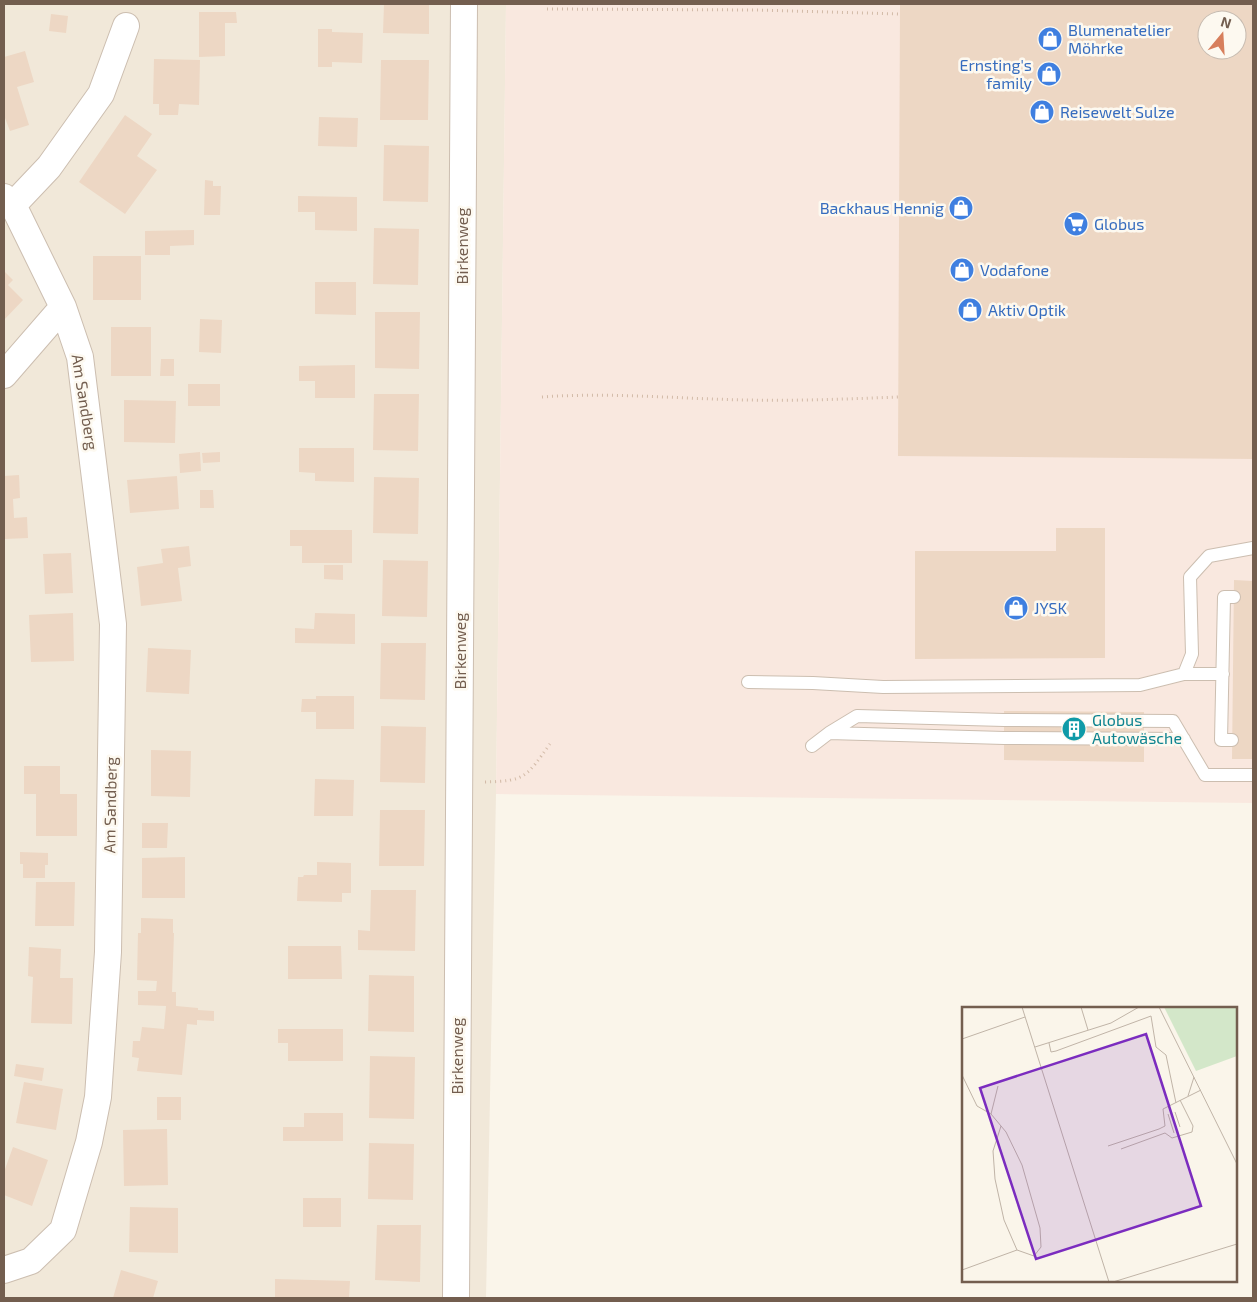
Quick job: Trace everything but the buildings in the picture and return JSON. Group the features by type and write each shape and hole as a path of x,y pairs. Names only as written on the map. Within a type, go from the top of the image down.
{"street":[{"name":"Birkenweg","path":"456,1298 464,4"},
{"name":"Am Sandberg","path":"4,1270 31,1261 63,1230 89,1142 98,1097 108,952 113,624 80,357 63,307 8,201 49,167 101,94 126,26"},
{"path":"4,375 63,307"}],"lane":[{"path":"1184,674 1192,654 1190,577 1209,556 1253,548"},
{"path":"1232,740 1221,740 1227,711 1228,627 1224,598 1234,597"},
{"path":"748,682 883,687 1140,685 1184,674 1226,680"},
{"path":"812,746 857,716 1004,720 1174,721 1205,775 1253,775"},
{"path":"829,733 1004,738 1184,739"}],"path":[{"path":"547,9 756,10 900,14"},
{"path":"542,397 618,396 751,400 898,397"},
{"path":"459,783 511,781 529,773 550,744"}],"shaded area":[{"path":"4,4 506,4 496,794 486,1298 4,1298"},
{"path":"506,4 1253,4 1253,803 496,794"}],"place":[{"name":"Blumenatelier Möhrke","path":"1050,39"},
{"name":"Ernsting's family","path":"1049,74"},
{"name":"Reisewelt Sulze","path":"1042,112"},
{"name":"Backhaus Hennig","path":"961,208"},
{"name":"Globus","path":"1076,224"},
{"name":"Vodafone","path":"962,270"},
{"name":"Aktiv Optik","path":"970,310"},
{"name":"JYSK","path":"1016,608"},
{"name":"Globus Autowäsche","path":"1074,729"}]}
